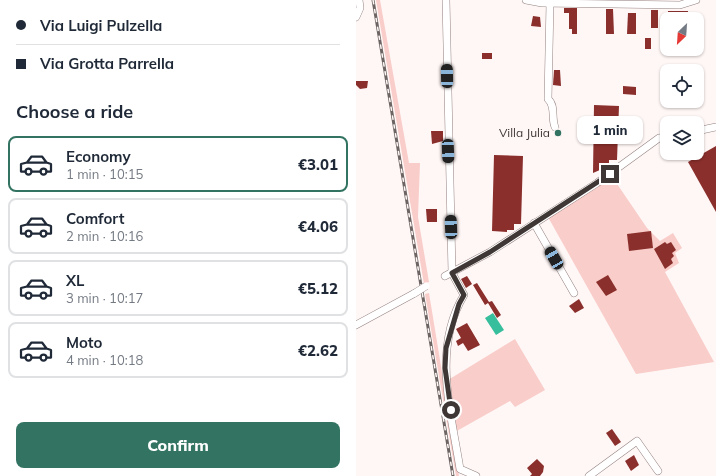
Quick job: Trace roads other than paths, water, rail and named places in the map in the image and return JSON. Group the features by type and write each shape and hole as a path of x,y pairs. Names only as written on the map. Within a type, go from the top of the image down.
{"street":[{"path":"356,16 360,8 359,0"},
{"path":"446,0 452,273 464,295 459,304 446,348 447,381 460,469 463,472 476,476"},
{"path":"526,0 550,3 680,5 696,0"},
{"path":"550,3 548,100 552,106 552,121 555,127"},
{"path":"704,130 716,127"},
{"path":"445,276 490,252 597,183 660,138"},
{"path":"534,223 574,293"},
{"path":"356,325 426,286"},
{"path":"589,476 637,441 658,471"}],"railway":[{"path":"373,0 453,476"}],"place":[{"name":"Villa Julia","path":"558,133"}]}
